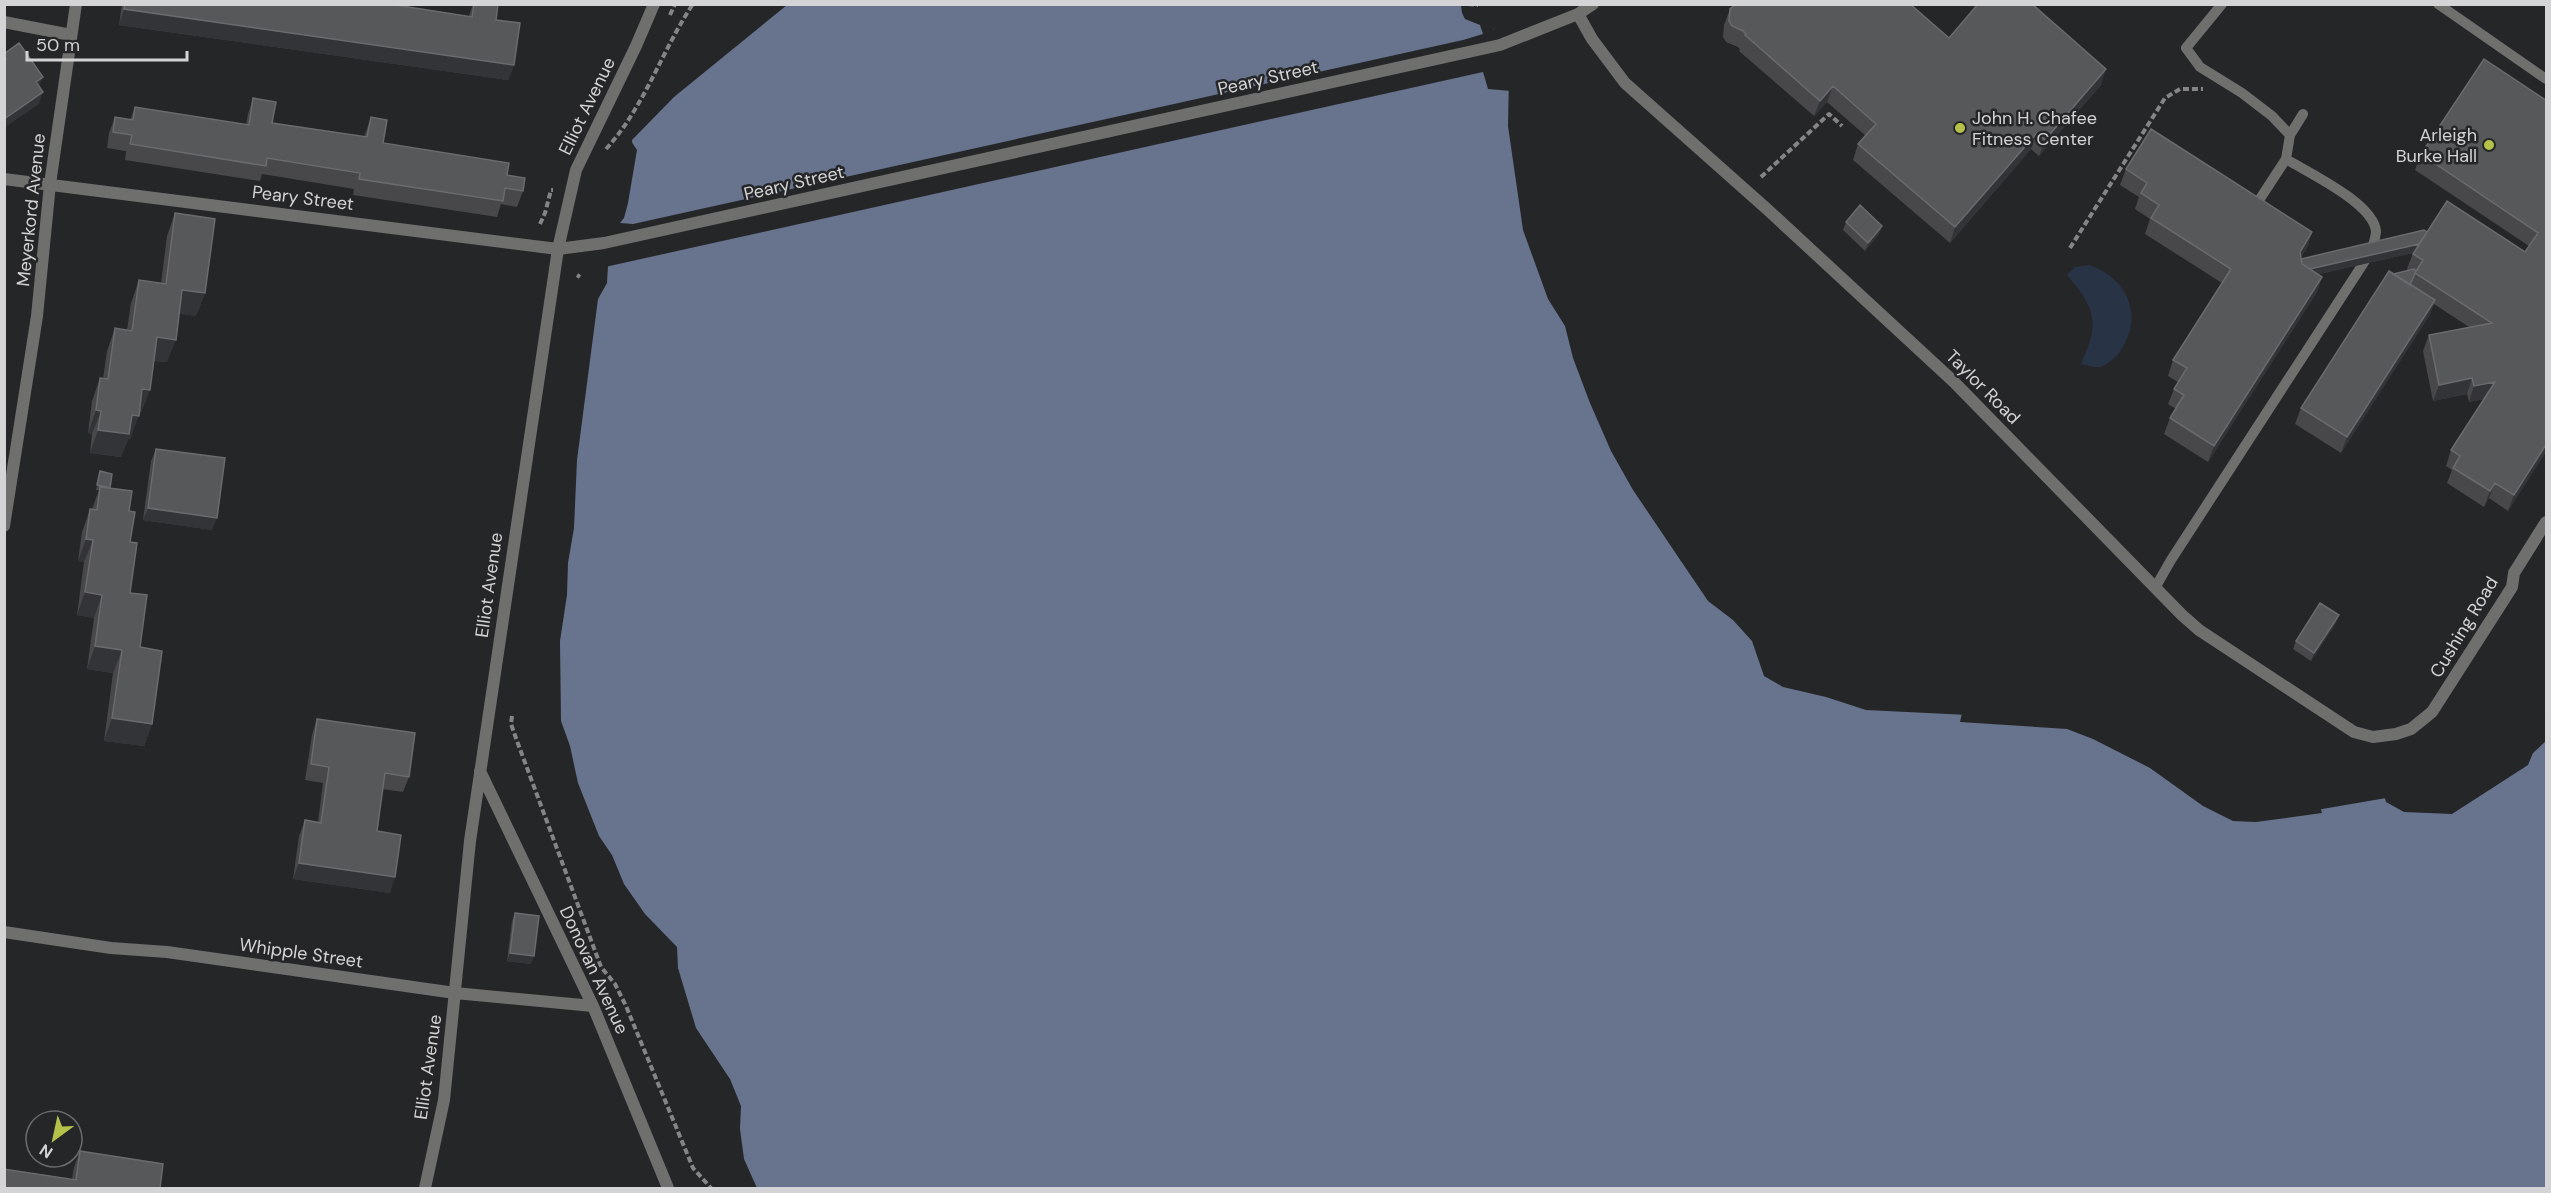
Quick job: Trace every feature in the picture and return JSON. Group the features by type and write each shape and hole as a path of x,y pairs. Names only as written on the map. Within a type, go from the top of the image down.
{"street":[{"name":"Meyerkord Avenue","path":"4,526 37,316 50,184 76,4"},
{"name":"Elliot Avenue","path":"425,1188 444,1100 470,841 558,249 576,170 654,4"},
{"name":"Peary Street","path":"4,179 558,249 604,243 1500,45 1578,15 1593,4"},
{"name":"Taylor Road","path":"1578,15 1592,39 1625,83 1768,210 1953,381 2199,630 2354,732 2373,737 2396,734"},
{"path":"4,22 71,35"},
{"name":"Cushing Road","path":"2396,734 2411,729 2432,712 2512,587 2514,573 2547,522"},
{"name":"Donovan Avenue","path":"480,770 592,1006 668,1188"},
{"name":"Whipple Street","path":"4,932 111,948 178,953 455,993 592,1006"}],"lane":[{"path":"2222,4 2186,48 2200,66 2242,93 2272,116 2290,135"},
{"path":"2438,4 2547,79"},
{"path":"2254,208 2286,159 2290,135 2303,114"},
{"path":"2155,588 2177,550 2372,250 2376,231 2368,215 2345,195 2286,159"}],"path":[{"path":"604,151 626,123 693,4"},
{"path":"1468,4 1478,5"},
{"path":"2070,248 2165,98 2180,89 2190,87 2204,89 2213,95"},
{"path":"1761,177 1829,114 1842,126"},
{"path":"540,224 551,190 553,190"},
{"path":"512,716 511,724 517,741 601,967 615,984 626,1006 693,1168 711,1188"}],"shaded area":[{"path":"787,5 1468,5 1492,22 1500,69 1509,75 1508,126 1523,230 1548,299 1565,326 1573,358 1611,451 1633,490 1708,601 1733,620 1752,641 1764,676 1783,687 1826,697 1866,710 2009,717 2070,725 2111,740 2233,819 2264,819 2392,797 2410,800 2448,796 2499,771 2516,757 2546,717 2546,1188 757,1188 744,1159 740,1129 741,1106 730,1079 696,1028 678,968 677,947 645,914 624,884 612,855 599,836 578,783 570,746 561,721 560,641 574,528 577,460 598,299 607,283 608,266 633,157 632,140 674,97"},
{"path":"2089,265 2113,278 2128,299 2131,311 2128,337 2121,350 2112,360 2100,367 2081,364 2091,338 2092,317 2084,297 2067,275 2075,267"}],"pier":[{"path":"1473,4 1484,15 1494,20 1493,30 1496,30 1502,67 1511,74 1511,91 1488,89 1483,72 605,267 613,221 630,156 629,138 637,150 628,203 624,218 620,223 633,224 1463,40 1483,34 1480,25 1465,19 1462,13 1461,5"},
{"path":"1650,510 1666,533 1694,575 1681,561"},
{"path":"1962,713 2009,714 2071,722 2112,737 2142,754 2204,800 2233,816 2263,816 2320,806 2322,813 2256,822 2233,821 2203,806 2150,768 2093,739 2067,729 1960,722"},
{"path":"2546,714 2546,741 2533,753 2528,765 2452,814 2404,812 2386,802 2384,795 2410,797 2442,787 2448,792 2487,766 2498,767 2514,755 2519,732"}],"building":[{"path":"125,4 389,4 472,17 474,4 498,4 496,20 520,23 514,65 124,9"},
{"name":"John H. Chafee Fitness Center","path":"1736,4 1910,4 1949,38 1978,4 2032,4 2106,69 2045,140 2037,133 1955,227 1858,144 1876,124 1833,86 1820,101 1743,31 1732,26 1729,21 1730,9"},
{"path":"19,43 43,77 36,82 43,92 4,119 4,60 6,59 4,54"},
{"path":"2484,59 2547,101 2547,443 2514,495 2495,483 2490,491 2453,468 2460,456 2451,450 2495,382 2474,386 2472,378 2439,385 2429,335 2492,323 2415,273 2423,260 2413,254 2447,201 2525,252 2538,233 2421,154"},
{"path":"253,98 276,102 272,123 367,137 371,117 387,120 383,143 509,163 507,175 525,178 523,191 505,188 503,201 359,179 360,173 267,158 266,166 130,144 132,135 113,132 115,117 133,120 135,107 249,125"},
{"path":"2151,129 2312,232 2300,252 2302,264 2322,277 2214,446 2170,418 2184,395 2174,389 2187,368 2173,360 2231,269 2151,218 2159,205 2141,193 2147,183 2126,169"},
{"path":"1860,205 1882,226 1868,243 1846,222"},
{"path":"175,213 215,219 205,293 182,290 176,340 157,337 150,390 142,389 139,416 132,415 129,434 98,430 101,411 96,410 100,378 108,379 115,328 132,331 139,280 166,284"},
{"path":"2424,230 2427,232 2419,244 2310,269 2302,264 2301,259"},
{"path":"2414,269 2416,271 2410,285 2393,274"},
{"path":"2389,271 2435,300 2347,437 2301,408"},
{"path":"156,449 225,458 217,518 148,508"},
{"path":"100,471 112,474 110,488 97,485"},
{"path":"100,487 132,491 129,511 135,512 130,542 137,543 130,593 147,595 140,647 162,651 152,724 112,718 122,650 95,646 102,595 85,592 93,540 86,539 90,509 97,510"},
{"path":"2320,603 2339,615 2314,653 2296,641"},
{"path":"317,719 415,733 409,777 385,773 377,831 401,835 395,877 299,863 305,820 321,823 329,767 311,764"},
{"path":"515,913 539,916 534,956 510,953"},
{"path":"84,1152 163,1164 160,1188 4,1188 4,1169 76,1180 78,1169 84,1169"}],"place":[{"name":"John H. Chafee Fitness Center","path":"1960,128"},
{"name":"Arleigh Burke Hall","path":"2489,145"}]}
